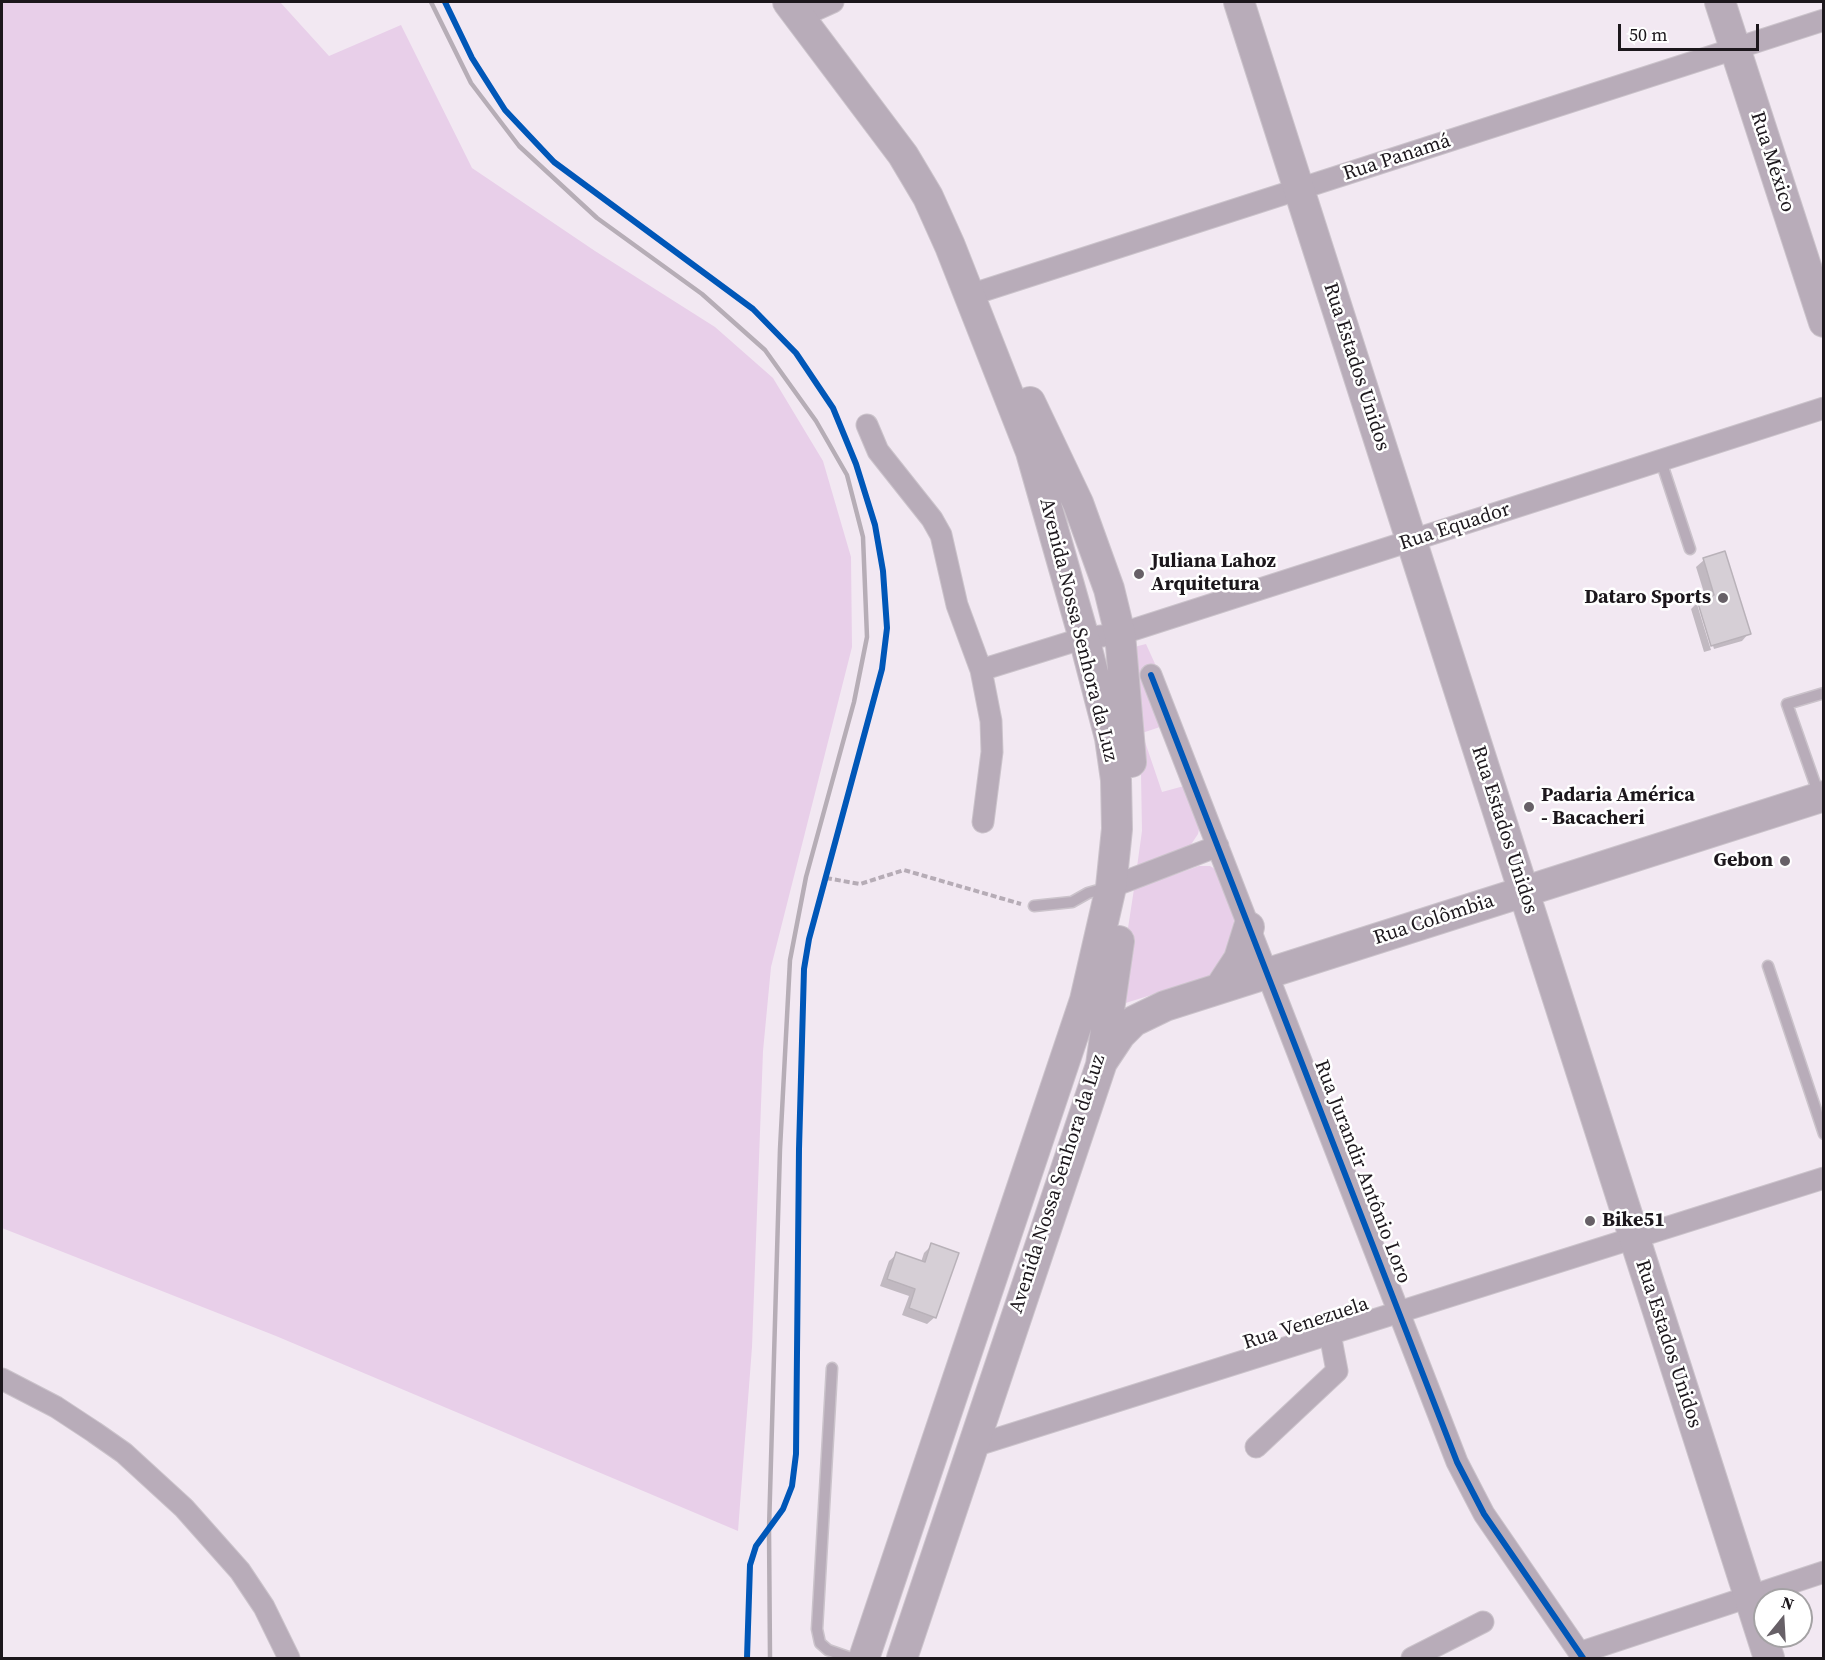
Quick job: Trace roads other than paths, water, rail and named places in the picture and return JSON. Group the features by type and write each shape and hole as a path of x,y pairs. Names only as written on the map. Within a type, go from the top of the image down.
{"main road":[{"name":"Rua Estados Unidos","path":"1239,2 1769,1659"},
{"name":"Rua México","path":"1720,2 1824,322"},
{"name":"Avenida Nossa Senhora da Luz","path":"794,9 914,173 941,225 1025,435 1084,638 1110,738 1115,770 1120,884 1101,1065 902,1659"},
{"name":"Avenida Nossa Senhora da Luz","path":"864,1659 1085,1000 1133,849 1134,798 1120,634 1095,545 1040,422 970,295"},
{"name":"Rua Colômbia","path":"1101,1065 1120,1035 1134,1021 1165,1006 1822,797"},
{"path":"1220,988 1239,959 1249,927"}],"street":[{"path":"794,9 833,2"},
{"name":"Rua Panamá","path":"970,295 1824,20"},
{"name":"Rua Equador","path":"981,670 1084,638 1120,634 1824,408"},
{"path":"867,425 878,451 932,519 941,535 957,605 981,670 992,732 990,779 983,822"},
{"name":"Rua Jurandir Antônio Loro","path":"1151,675 1469,1488 1501,1541 1581,1656"},
{"path":"1120,884 1218,846"},
{"name":"Rua Venezuela","path":"971,1448 1824,1178"},
{"path":"1256,1447 1337,1371 1330,1334"},
{"path":"2,1379 56,1407 124,1453 184,1508 240,1571 264,1607 289,1659"},
{"path":"1581,1656 1824,1572"},
{"path":"1412,1659 1483,1622"}],"lane":[{"path":"1661,460 1690,549"},
{"path":"1822,797 1788,704 1824,693"},
{"path":"1034,906 1072,902 1088,893 1120,884"},
{"path":"1768,966 1824,1134"},
{"path":"832,1368 817,1629 820,1643 828,1650 851,1659"}],"railway":[{"path":"431,2 471,83 519,146 597,218 702,294 765,350 816,421 847,475 863,537 867,637 854,702 806,877 790,960 780,1149 769,1529 770,1658"}],"place":[{"name":"Juliana Lahoz Arquitetura","path":"1139,574"},
{"name":"Dataro Sports","path":"1723,598"},
{"name":"Padaria América - Bacacheri","path":"1529,807"},
{"name":"Gebon","path":"1785,861"},
{"name":"Bike51","path":"1590,1221"}]}
